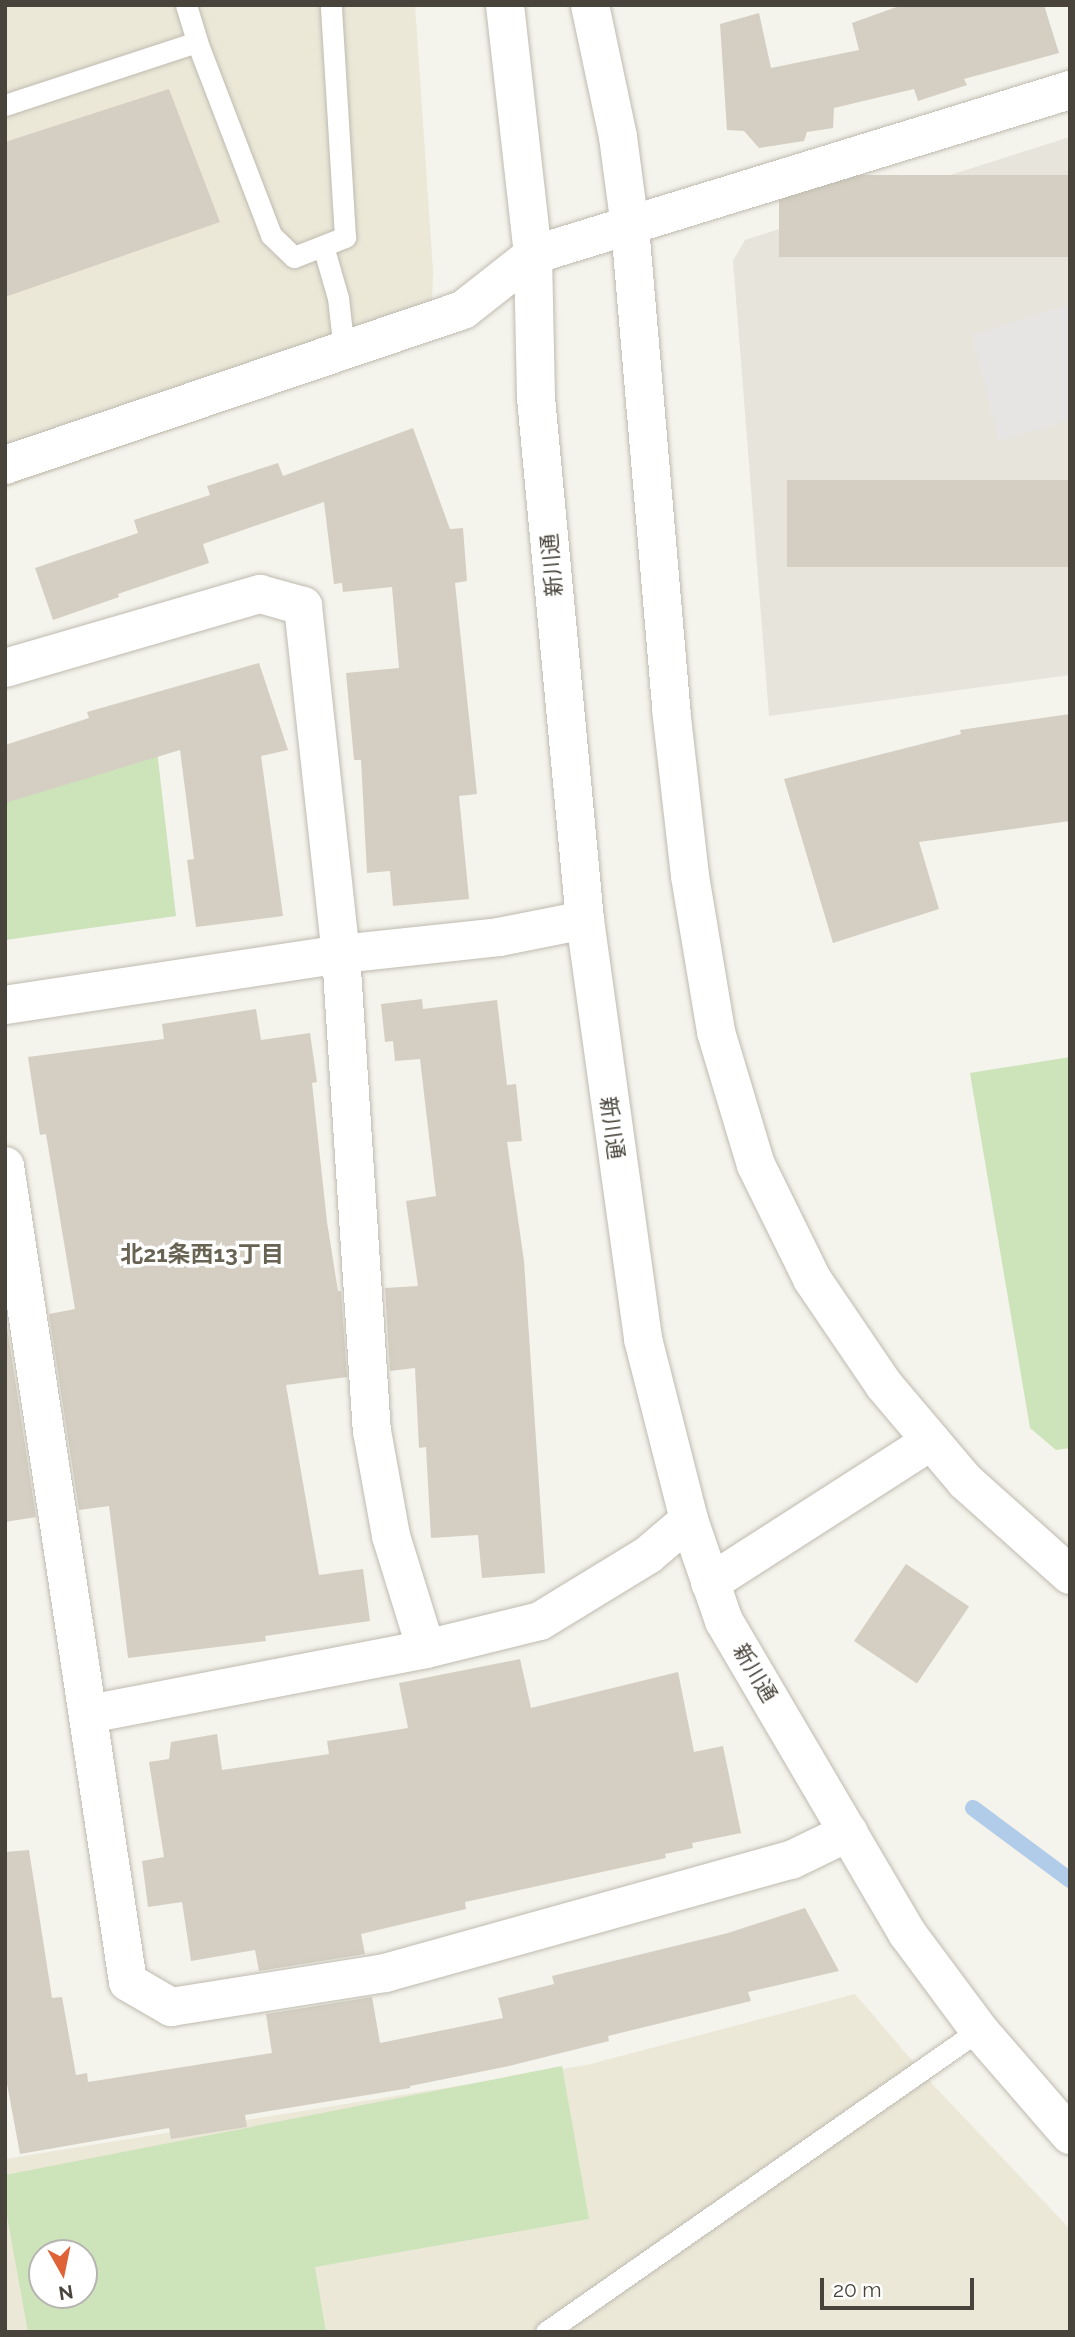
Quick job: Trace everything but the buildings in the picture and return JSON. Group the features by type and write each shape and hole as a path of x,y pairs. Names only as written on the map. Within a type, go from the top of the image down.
{"street":[{"name":"新川通","path":"505,5 533,255 536,398 584,920 643,1339 688,1520 724,1621 907,1933 979,2030 1070,2136"},
{"path":"590,5 618,137 630,228 671,709 690,876 716,1032 756,1165 812,1279 884,1385 965,1481 1070,1576"},
{"path":"5,465 463,310 533,255 630,228 1070,90"},
{"path":"5,668 260,594 303,607 341,954 372,1431 391,1535 426,1649"},
{"path":"5,1005 341,954 499,937 584,920"},
{"path":"5,1166 128,1982 171,2007 386,1973 792,1860 849,1832"},
{"path":"710,1583 931,1441"},
{"path":"89,1714 426,1649 540,1621 648,1555 688,1520"}],"lane":[{"path":"186,5 197,42 271,235 294,257 345,237 331,5"},
{"path":"5,105 197,42"},
{"path":"323,246 338,298 344,351"},
{"path":"546,2332 979,2030"}],"shaded area":[{"path":"5,5 415,5 433,271 431,340 5,488"},
{"path":"1070,137 1070,675 769,716 733,261 745,240"},
{"path":"1070,304 1070,420 999,441 972,335"},
{"path":"855,1994 934,2086 1070,2229 1070,2332 5,2332 5,2159 587,2065"}],"green space":[{"path":"157,750 176,916 5,940 5,794"},
{"path":"1070,1057 1070,1448 1056,1450 1030,1428 970,1073"},
{"path":"562,2066 589,2219 315,2267 326,2332 28,2332 5,2205 5,2175"}],"waterway":[{"path":"973,1808 1070,1880"}],"district":[{"name":"北21条西13丁目","path":"202,1254"}]}
